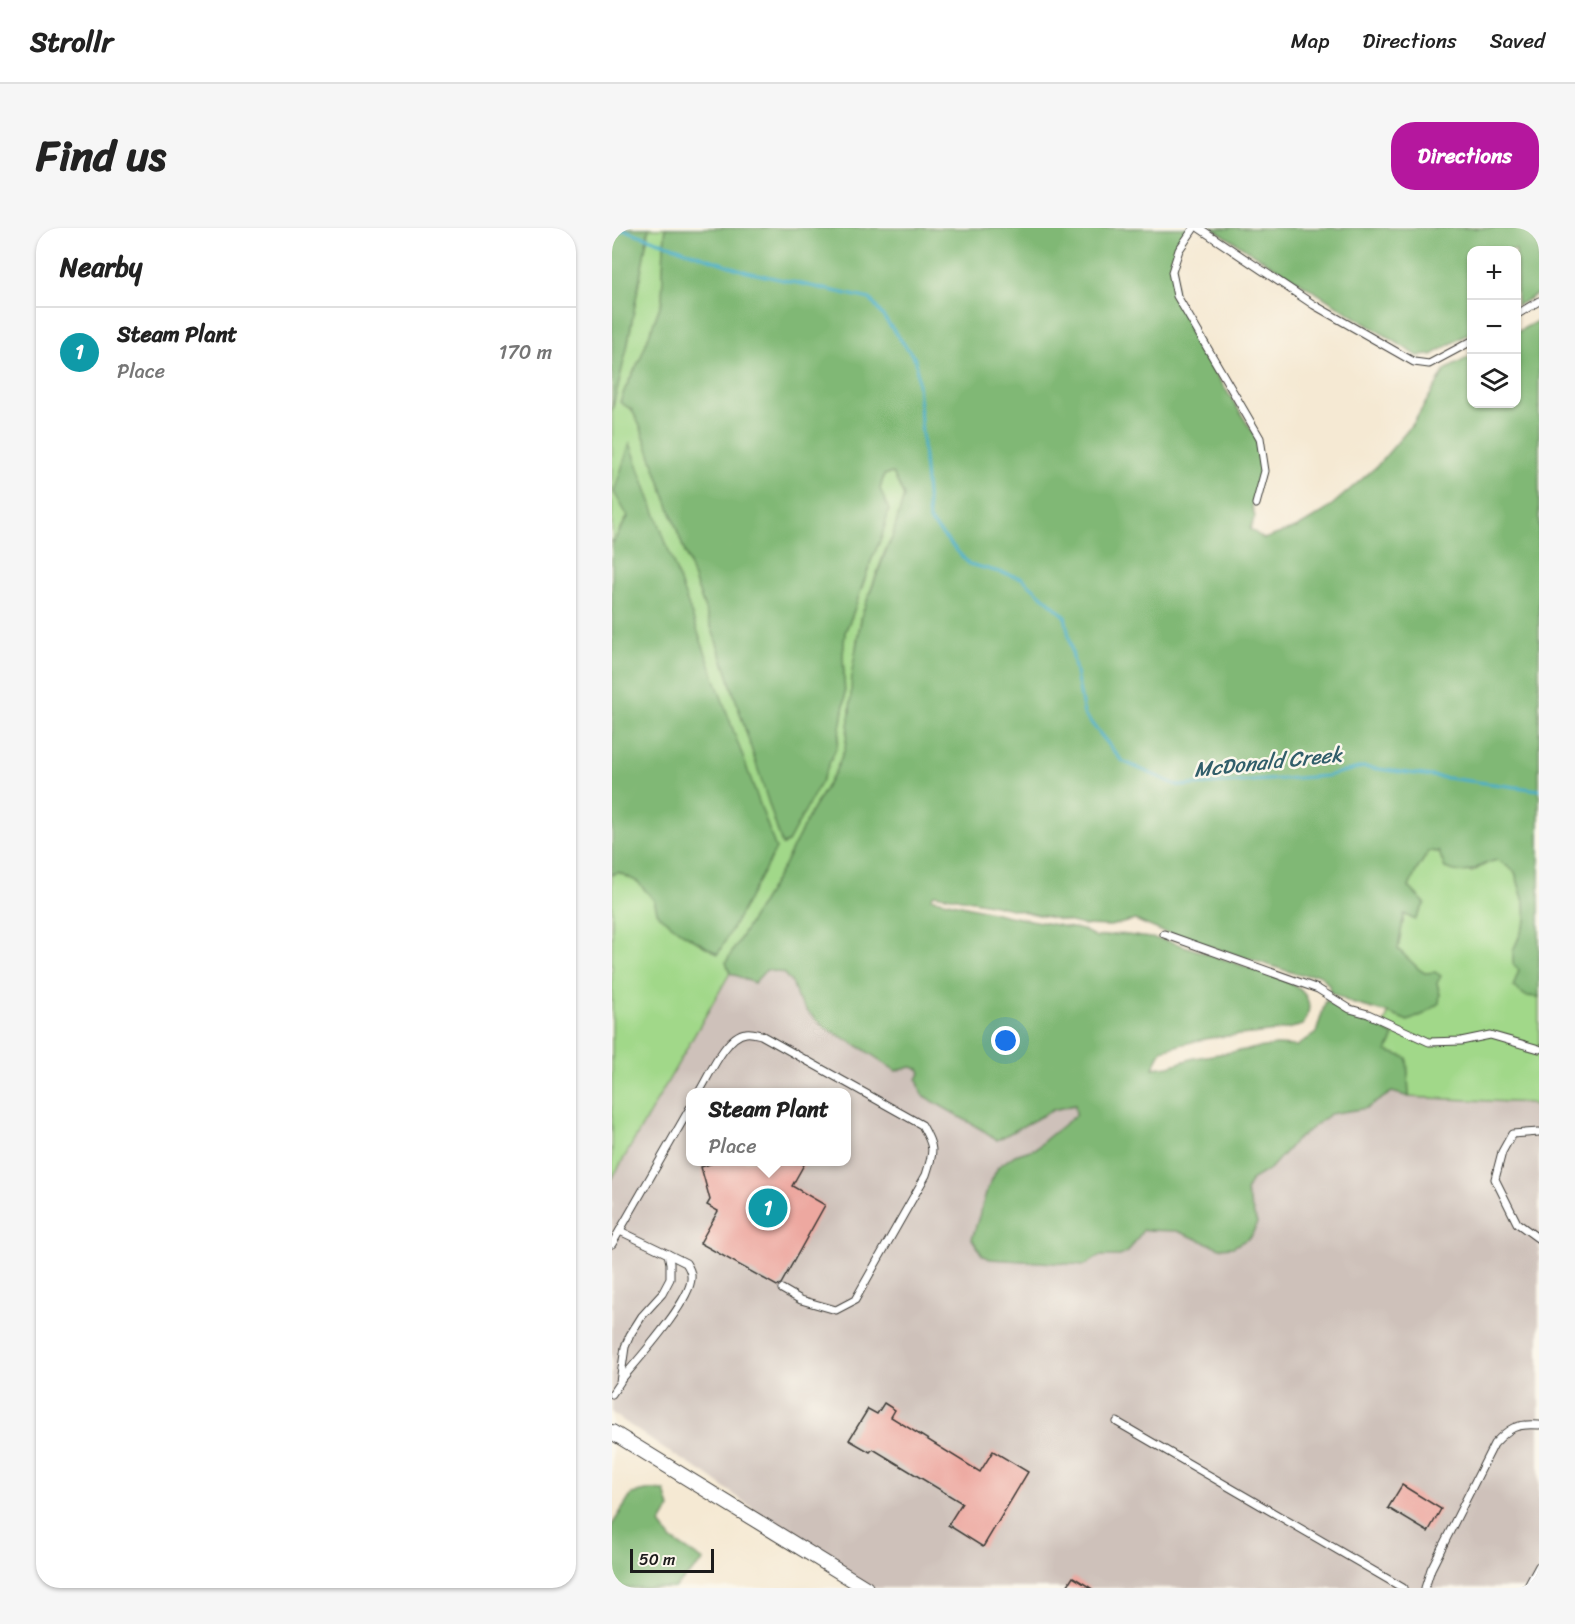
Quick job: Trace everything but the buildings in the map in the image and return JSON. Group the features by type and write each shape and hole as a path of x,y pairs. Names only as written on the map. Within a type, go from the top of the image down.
{"street":[{"path":"612,1432 866,1588"}],"lane":[{"path":"1256,504 1265,471 1260,438 1177,296 1172,272 1179,250 1197,228 1314,305 1414,362 1429,364 1467,344"},
{"path":"1521,312 1539,301"},
{"path":"1164,934 1318,989 1350,1009 1368,1014 1429,1042 1461,1041 1491,1035 1539,1049"},
{"path":"701,1088 723,1051 734,1038 746,1033 761,1035 922,1125 931,1140 933,1154 926,1175 855,1300 836,1310 801,1300 782,1289"},
{"path":"612,1244 686,1115"},
{"path":"1539,1132 1512,1134 1502,1152 1495,1179 1517,1223 1539,1239"},
{"path":"612,1394 676,1312 692,1277 686,1263 620,1230"},
{"path":"620,1382 625,1347 630,1335 642,1316 662,1294 670,1279 668,1254"},
{"path":"1117,1422 1403,1588"},
{"path":"1425,1588 1431,1569 1494,1444 1508,1430 1521,1424 1539,1425"},
{"path":"1527,1588 1539,1566"}],"shaded area":[{"path":"766,970 783,973 794,984 797,998 896,1071 911,1067 919,1069 964,1118 997,1140 1053,1110 1075,1105 1076,1115 1037,1149 1015,1155 998,1167 978,1216 990,1259 1085,1265 1100,1256 1120,1256 1128,1252 1143,1230 1177,1231 1220,1248 1257,1223 1246,1192 1251,1180 1270,1169 1295,1141 1330,1114 1367,1108 1392,1092 1409,1097 1530,1103 1539,1108 1539,1588 863,1588 704,1473 612,1413 612,1179 730,973 753,983"}],"green space":[{"path":"612,228 649,228 627,348 612,411"},
{"path":"649,228 666,228 662,301 641,357 620,402 632,410 641,428 725,666 783,845 788,842 837,746 845,699 843,655 845,632 882,536 880,489 884,475 893,473 904,497 892,538 862,614 857,639 845,749 835,772 811,812 782,869 726,962 730,973 612,1179 612,875 618,872 638,882 684,934 718,954 628,516 612,544 612,409 627,348"},
{"path":"666,228 1190,228 1176,249 1175,297 1208,361 1257,439 1261,473 1252,507 1255,517 1250,529 1264,539 1298,527 1325,511 1377,466 1413,424 1445,370 1467,358 1467,408 1521,408 1521,330 1539,320 1539,997 1526,996 1513,987 1519,970 1513,964 1513,951 1526,921 1525,905 1515,872 1498,860 1462,872 1445,868 1439,852 1429,851 1416,871 1409,887 1425,903 1415,920 1404,914 1398,949 1420,970 1425,973 1435,972 1441,976 1437,983 1440,995 1439,1003 1424,1014 1408,1021 1351,1003 1330,992 1329,985 1319,974 1300,975 1161,931 1135,920 1110,926 1083,925 934,894 931,898 1083,930 1096,937 1120,934 1172,942 1283,979 1297,987 1306,997 1309,1009 1303,1025 1272,1032 1204,1039 1162,1050 1153,1068 1169,1066 1194,1058 1276,1045 1297,1046 1316,1033 1326,1000 1394,1036 1387,1051 1407,1058 1409,1097 1392,1092 1367,1108 1330,1114 1295,1141 1270,1169 1251,1180 1246,1192 1257,1223 1251,1237 1233,1247 1220,1248 1177,1231 1143,1230 1128,1252 1120,1256 1100,1256 1085,1265 990,1259 982,1255 972,1239 987,1190 998,1167 1015,1155 1037,1148 1076,1115 1075,1105 1053,1110 997,1140 922,1095 917,1079 921,1072 919,1069 911,1067 896,1071 826,1028 808,1012 797,998 793,984 783,973 766,970 754,983 730,973 726,962 782,869 811,812 835,772 845,749 852,671 862,614 892,538 904,496 893,473 884,475 880,489 889,510 882,536 845,632 843,655 845,699 837,746 823,778 788,842 782,845 725,666 641,428 632,410 620,402 641,357 662,301"},
{"path":"1212,228 1539,228 1539,293 1521,304 1521,246 1467,246 1467,334 1432,355 1418,356"},
{"path":"630,443 776,849 718,954 658,915 654,900 638,882 618,872 612,875 612,544 628,517 614,492"},
{"path":"1429,851 1439,852 1445,868 1472,872 1491,861 1498,860 1515,872 1525,905 1526,921 1513,951 1526,996 1539,997 1539,1108 1530,1103 1409,1097 1407,1058 1386,1051 1394,1036 1383,1029 1388,1013 1408,1021 1440,995 1437,983 1398,949 1409,887"},
{"path":"651,1490 665,1491 670,1508 660,1524 672,1540 704,1561 674,1588 612,1588 612,1525 632,1494"}],"waterway":[{"name":"McDonald Creek","path":"612,234 625,230 747,272 870,299 916,360 929,520 969,564 1022,578 1065,616 1084,714 1122,761 1179,786 1326,776 1363,767 1539,790"}],"place":[{"name":"Steam Plant","path":"768,1208"}]}
